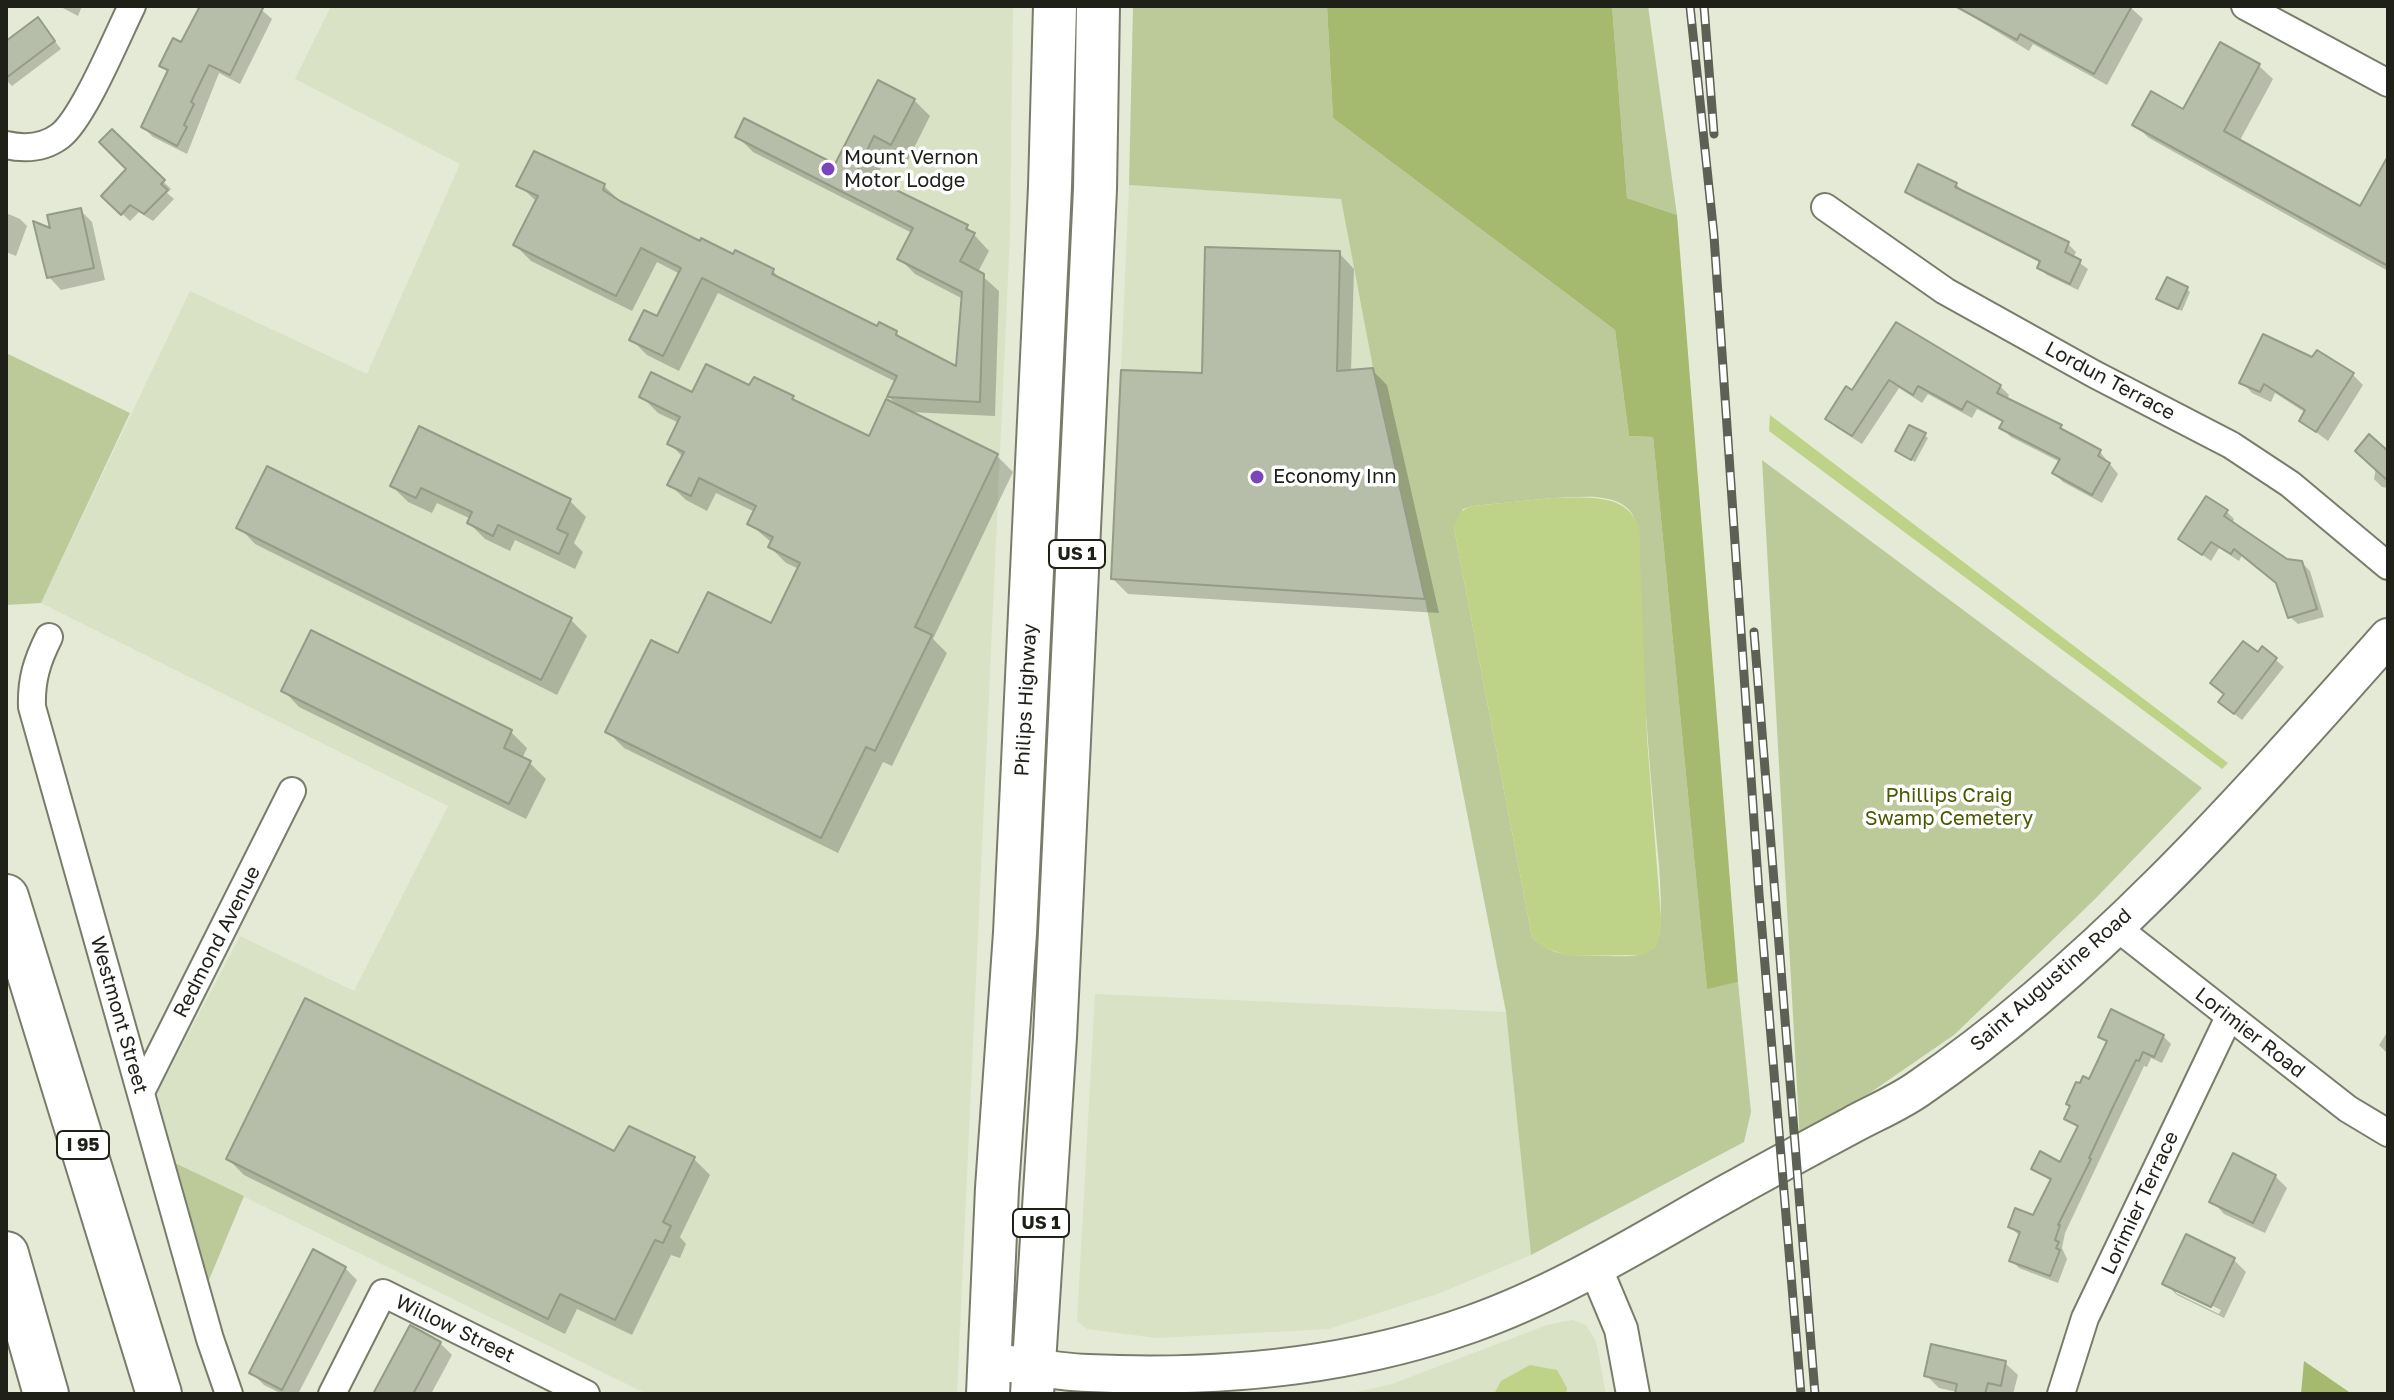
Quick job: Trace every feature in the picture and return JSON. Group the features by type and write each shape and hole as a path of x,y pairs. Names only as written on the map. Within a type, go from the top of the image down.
{"highway":[{"name":"I 95","path":"6,897 159,1394"},
{"path":"6,1254 46,1394"}],"main road":[{"name":"Philips Highway","path":"988,1378 997,1188 1015,933 1055,6"},
{"name":"US 1","path":"1032,1380 1060,935 1095,189 1098,6"},
{"name":"Saint Augustine Road","path":"988,1378 1032,1380 1086,1373 1210,1373 1345,1358 1468,1325 1556,1288 1781,1162 1914,1092 2007,1025 2116,927 2305,731 2388,637"}],"street":[{"path":"6,145 24,148 42,146 60,136 75,120 132,6"},
{"path":"2245,6 2388,83"},
{"path":"1053,94 1097,97"},
{"name":"Lordun Terrace","path":"1825,207 1945,291 2094,374 2231,445 2290,484 2388,566"},
{"path":"1035,513 1078,514"},
{"name":"Westmont Street","path":"49,637 36,663 31,684 32,707 210,1339 229,1394"},
{"name":"Redmond Avenue","path":"141,1092 292,791"},
{"name":"Lorimier Road","path":"2116,927 2348,1109 2388,1133"},
{"path":"1015,933 1060,935"},
{"name":"Lorimier Terrace","path":"2061,1394 2085,1318 2229,1017"},
{"path":"1595,1267 1621,1329 1633,1394"},
{"name":"Willow Street","path":"332,1394 383,1293 586,1394"}],"shaded area":[{"path":"331,6 1013,6 1010,235 957,1394 647,1394 175,1163 154,1099 240,936 354,991 448,806 41,603 190,291 367,374 460,164 295,79"},
{"path":"1327,6 1612,6 1627,198 1677,215 1738,982 1707,989 1653,437 1629,436 1615,330 1333,118"},
{"path":"1129,185 1341,198 1373,368 1294,376 1121,370"},
{"path":"1770,415 2228,763 2222,769 1769,431"},
{"path":"1552,498 1591,498 1615,502 1634,517 1639,529 1647,738 1661,919 1655,948 1642,955 1568,956 1543,947 1532,937 1454,528 1460,514 1473,506"},
{"path":"1095,994 1506,1012 1531,1255 1440,1293 1329,1329 1157,1338 1087,1329 1077,1321"},
{"path":"1572,1320 1586,1325 1596,1341 1606,1394 1348,1394 1392,1384 1547,1325"},
{"path":"2304,1361 2352,1394 2301,1394"},
{"path":"1530,1365 1557,1370 1567,1388 1566,1394 1494,1394 1501,1381"}],"green space":[{"path":"1133,6 1327,6 1333,118 1615,330 1629,436 1653,437 1707,988 1738,982 1751,1112 1744,1142 1531,1255 1506,1012 1425,599 1373,368 1341,199 1129,185","holes":["1593,497 1614,501 1630,511 1639,529 1642,655 1661,906 1656,944 1638,955 1563,954 1532,937 1454,528 1463,509 1552,498"]},
{"path":"1612,6 1648,6 1677,215 1627,198"},
{"path":"6,353 130,413 41,603 6,605"},
{"name":"Phillips Craig Swamp Cemetery","path":"1762,460 2202,788 2095,899 1954,1035 1800,1141"},
{"path":"175,1163 244,1196 206,1287"}],"building":[{"path":"200,6 264,6 230,75 209,65 191,102 194,104 184,125 187,127 177,146 141,127 168,70 159,66 173,38 181,42"},
{"path":"1955,6 2132,6 2094,74 2020,34 2017,40"},
{"path":"38,17 55,41 6,78 6,41"},
{"path":"2220,42 2260,64 2224,131 2360,206 2388,156 2388,266 2132,125 2151,91 2183,109"},
{"path":"878,80 915,99 891,145 874,136 857,171 968,225 966,229 975,233 960,261 984,274 980,402 887,397 897,376 702,278 663,356 629,340 644,310 657,316 681,268 641,248 616,296 513,245 538,196 516,186 534,151 605,184 603,190 620,201 700,241 701,238 733,254 735,250 774,269 772,274 877,326 879,322 897,331 896,335 956,366 962,292 897,259 913,228 735,137 744,118 835,164"},
{"path":"112,129 165,180 161,184 168,190 144,214 130,205 121,215 101,196 126,169 99,142"},
{"path":"1918,164 1957,183 1955,187 2069,242 2065,252 2081,260 2070,284 2037,268 2040,261 1905,192"},
{"path":"81,208 94,268 47,278 33,221 50,228 47,215"},
{"name":"Economy Inn","path":"1205,247 1340,251 1337,371 1373,368 1425,599 1111,579 1121,370 1202,373"},
{"path":"2167,277 2188,287 2178,309 2156,299"},
{"path":"1896,322 2001,385 1997,393 2062,425 2060,428 2101,450 2098,456 2110,463 2092,495 2052,473 2060,459 1999,428 2003,421 1967,401 1962,410 1918,386 1913,395 1889,380 1852,436 1825,419 1846,386 1852,390"},
{"path":"2263,334 2312,357 2317,350 2354,373 2316,432 2299,421 2305,410 2264,384 2260,392 2239,383"},
{"path":"706,364 749,385 754,377 869,436 886,399 998,454 915,627 932,635 875,751 866,747 821,838 605,732 651,640 678,653 708,592 771,623 800,563 768,547 773,537 747,524 756,506 699,478 691,496 667,485 684,452 667,444 680,417 639,397 651,372 692,392"},
{"path":"1909,425 1926,433 1911,460 1895,451"},
{"path":"419,426 571,499 557,529 568,534 559,554 498,525 493,536 467,523 472,512 421,488 416,498 390,486"},
{"path":"2369,434 2388,451 2388,481 2355,451"},
{"path":"267,466 572,618 541,680 236,528"},
{"path":"2206,496 2228,510 2224,516 2287,559 2302,561 2317,609 2288,618 2276,583 2234,549 2231,554 2211,542 2202,555 2178,539"},
{"path":"311,630 512,730 504,748 531,761 509,804 281,691"},
{"path":"2243,641 2258,652 2262,646 2277,658 2234,714 2218,702 2224,694 2210,683"},
{"path":"305,998 614,1151 629,1126 695,1157 663,1222 671,1226 663,1243 655,1240 615,1320 560,1294 548,1319 226,1159"},
{"path":"2111,1009 2164,1035 2154,1057 2143,1052 2139,1061 2136,1060 2112,1109 2058,1225 2055,1240 2059,1242 2056,1248 2060,1250 2050,1276 2009,1261 2020,1232 2008,1227 2015,1208 2033,1215 2051,1179 2031,1169 2040,1151 2060,1162 2078,1126 2064,1119 2070,1106 2066,1104 2076,1082 2080,1083 2083,1076 2089,1079 2107,1041 2098,1037"},
{"path":"2233,1153 2276,1175 2253,1223 2209,1202"},
{"path":"2186,1234 2235,1258 2211,1307 2162,1284"},
{"path":"313,1249 346,1267 282,1390 249,1373"},
{"path":"410,1325 441,1342 413,1394 373,1394"},
{"path":"1931,1344 2006,1361 2001,1386 1988,1383 1985,1394 1955,1394 1957,1384 1924,1376"}],"railway":[{"path":"1690,6 1714,236 1759,894 1801,1394"},
{"path":"1704,6 1714,134"},
{"path":"1754,632 1815,1394"}],"place":[{"name":"Mount Vernon Motor Lodge","path":"828,169"},
{"name":"Economy Inn","path":"1257,477"}]}
